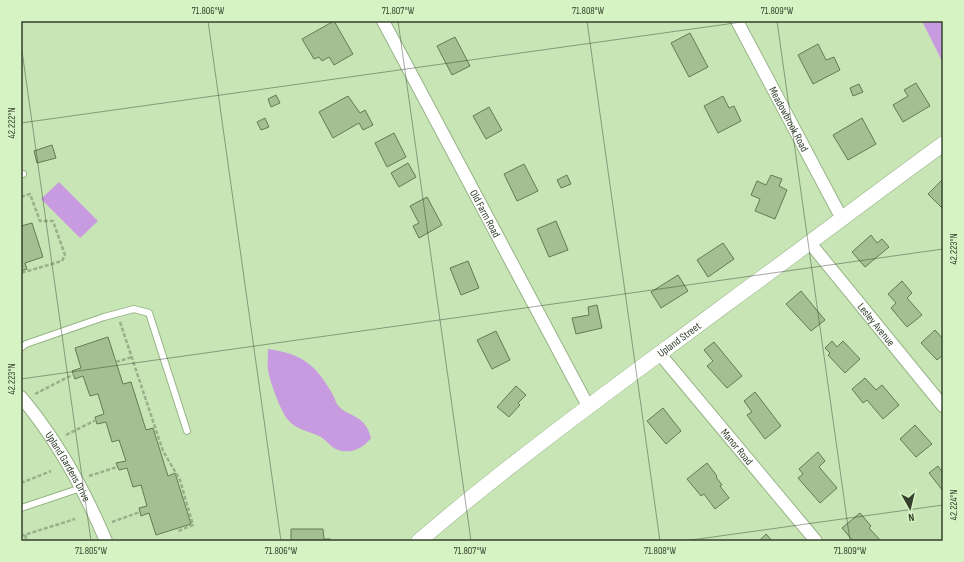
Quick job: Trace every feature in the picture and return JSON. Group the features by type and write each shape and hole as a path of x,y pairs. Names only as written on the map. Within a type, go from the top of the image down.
{"street":[{"name":"Old Farm Road","path":"383,21 588,406"},
{"name":"Meadowbrook Road","path":"737,21 841,218"},
{"name":"Upland Street","path":"419,541 476,493 588,406 943,144"},
{"name":"Lesley Avenue","path":"810,243 943,406"},
{"name":"Manor Road","path":"659,353 816,541"},
{"name":"Upland Gardens Drive","path":"21,397 36,415 65,459 92,508 106,541"}],"lane":[{"path":"21,348 26,344 117,313 134,309 149,313 187,431"},
{"path":"21,508 81,488"}],"path":[{"path":"21,197 30,194 40,221 53,221 66,255 62,261 21,273"},
{"path":"117,313 163,451 180,480 186,496 193,525 178,531"},
{"path":"116,362 132,357"},
{"path":"34,395 74,374"},
{"path":"64,436 96,420"},
{"path":"89,476 118,467"},
{"path":"21,483 51,471"},
{"path":"111,522 140,512"},
{"path":"21,536 75,519"},
{"path":"25,535 27,541"}],"shaded area":[{"path":"922,21 943,21 943,63"},
{"path":"59,182 98,221 80,238 41,199"},
{"path":"268,349 291,354 307,363 314,369 327,385 337,404 346,412 365,424 371,438 368,442 355,450 341,451 334,448 321,437 292,424 286,417 276,397 271,382 268,368"}],"building":[{"path":"334,21 353,54 334,65 329,57 322,61 319,57 314,59 302,39"},
{"path":"690,33 708,67 689,77 671,43"},
{"path":"455,37 470,66 452,75 437,46"},
{"path":"818,44 826,60 834,57 840,70 813,84 798,55"},
{"path":"916,83 930,106 903,122 893,105 908,96 904,90"},
{"path":"859,84 863,92 853,96 850,88"},
{"path":"276,95 280,103 271,107 268,99"},
{"path":"348,96 360,113 365,110 373,125 363,130 359,123 333,138 319,112"},
{"path":"723,96 729,108 734,106 741,121 718,133 704,106"},
{"path":"489,107 502,130 486,139 473,116"},
{"path":"265,118 269,127 261,130 257,122"},
{"path":"862,118 876,144 848,160 833,135"},
{"path":"394,133 406,157 387,167 375,143"},
{"path":"52,145 56,158 37,163 34,151"},
{"path":"408,163 416,177 399,187 391,173"},
{"path":"524,164 538,191 517,201 504,174"},
{"path":"567,175 571,184 561,188 557,180"},
{"path":"771,175 782,179 779,186 787,190 775,219 755,211 760,199 751,195 757,181 766,185"},
{"path":"943,179 943,209 928,194"},
{"path":"427,197 442,225 419,238 413,226 419,223 410,206"},
{"path":"556,221 568,250 549,257 537,229"},
{"path":"32,223 43,257 25,263 27,269 21,271 21,226"},
{"path":"871,235 877,243 882,239 889,247 865,267 852,252"},
{"path":"723,243 734,259 708,277 697,260"},
{"path":"468,261 479,288 461,295 450,268"},
{"path":"678,275 688,291 661,308 651,292"},
{"path":"902,281 912,293 907,298 922,315 907,327 891,308 896,303 888,294"},
{"path":"801,291 825,320 811,331 786,304"},
{"path":"597,305 602,328 576,334 572,318 589,315 588,307"},
{"path":"935,330 943,339 943,355 937,360 921,343"},
{"path":"496,331 510,360 492,369 477,340"},
{"path":"108,337 123,384 131,382 146,430 153,428 168,476 175,473 191,524 156,535 149,513 141,516 139,508 147,506 141,485 133,487 127,468 119,470 116,463 126,461 119,440 112,442 106,422 97,424 95,417 104,414 98,394 90,396 83,376 75,379 72,371 81,368 75,348"},
{"path":"832,341 837,347 843,341 860,359 845,373 828,355 830,353 825,348"},
{"path":"714,342 742,376 727,388 707,366 713,361 704,350"},
{"path":"865,378 876,390 882,385 899,405 883,419 867,400 863,403 852,389"},
{"path":"516,386 526,395 518,403 520,405 509,417 497,407"},
{"path":"755,392 781,426 765,439 747,415 752,412 744,401"},
{"path":"663,408 681,431 666,444 647,421"},
{"path":"915,425 932,444 916,457 900,439"},
{"path":"818,452 825,461 819,467 837,488 820,503 798,478 803,474 799,469"},
{"path":"707,463 717,476 716,477 722,485 720,486 729,498 715,509 704,494 701,496 687,479"},
{"path":"938,466 943,473 943,491 929,473"},
{"path":"860,513 871,526 869,528 881,541 853,541 842,528"},
{"path":"291,529 323,529 324,539 330,539 330,541 291,541"},
{"path":"766,534 772,541 759,541"}]}
